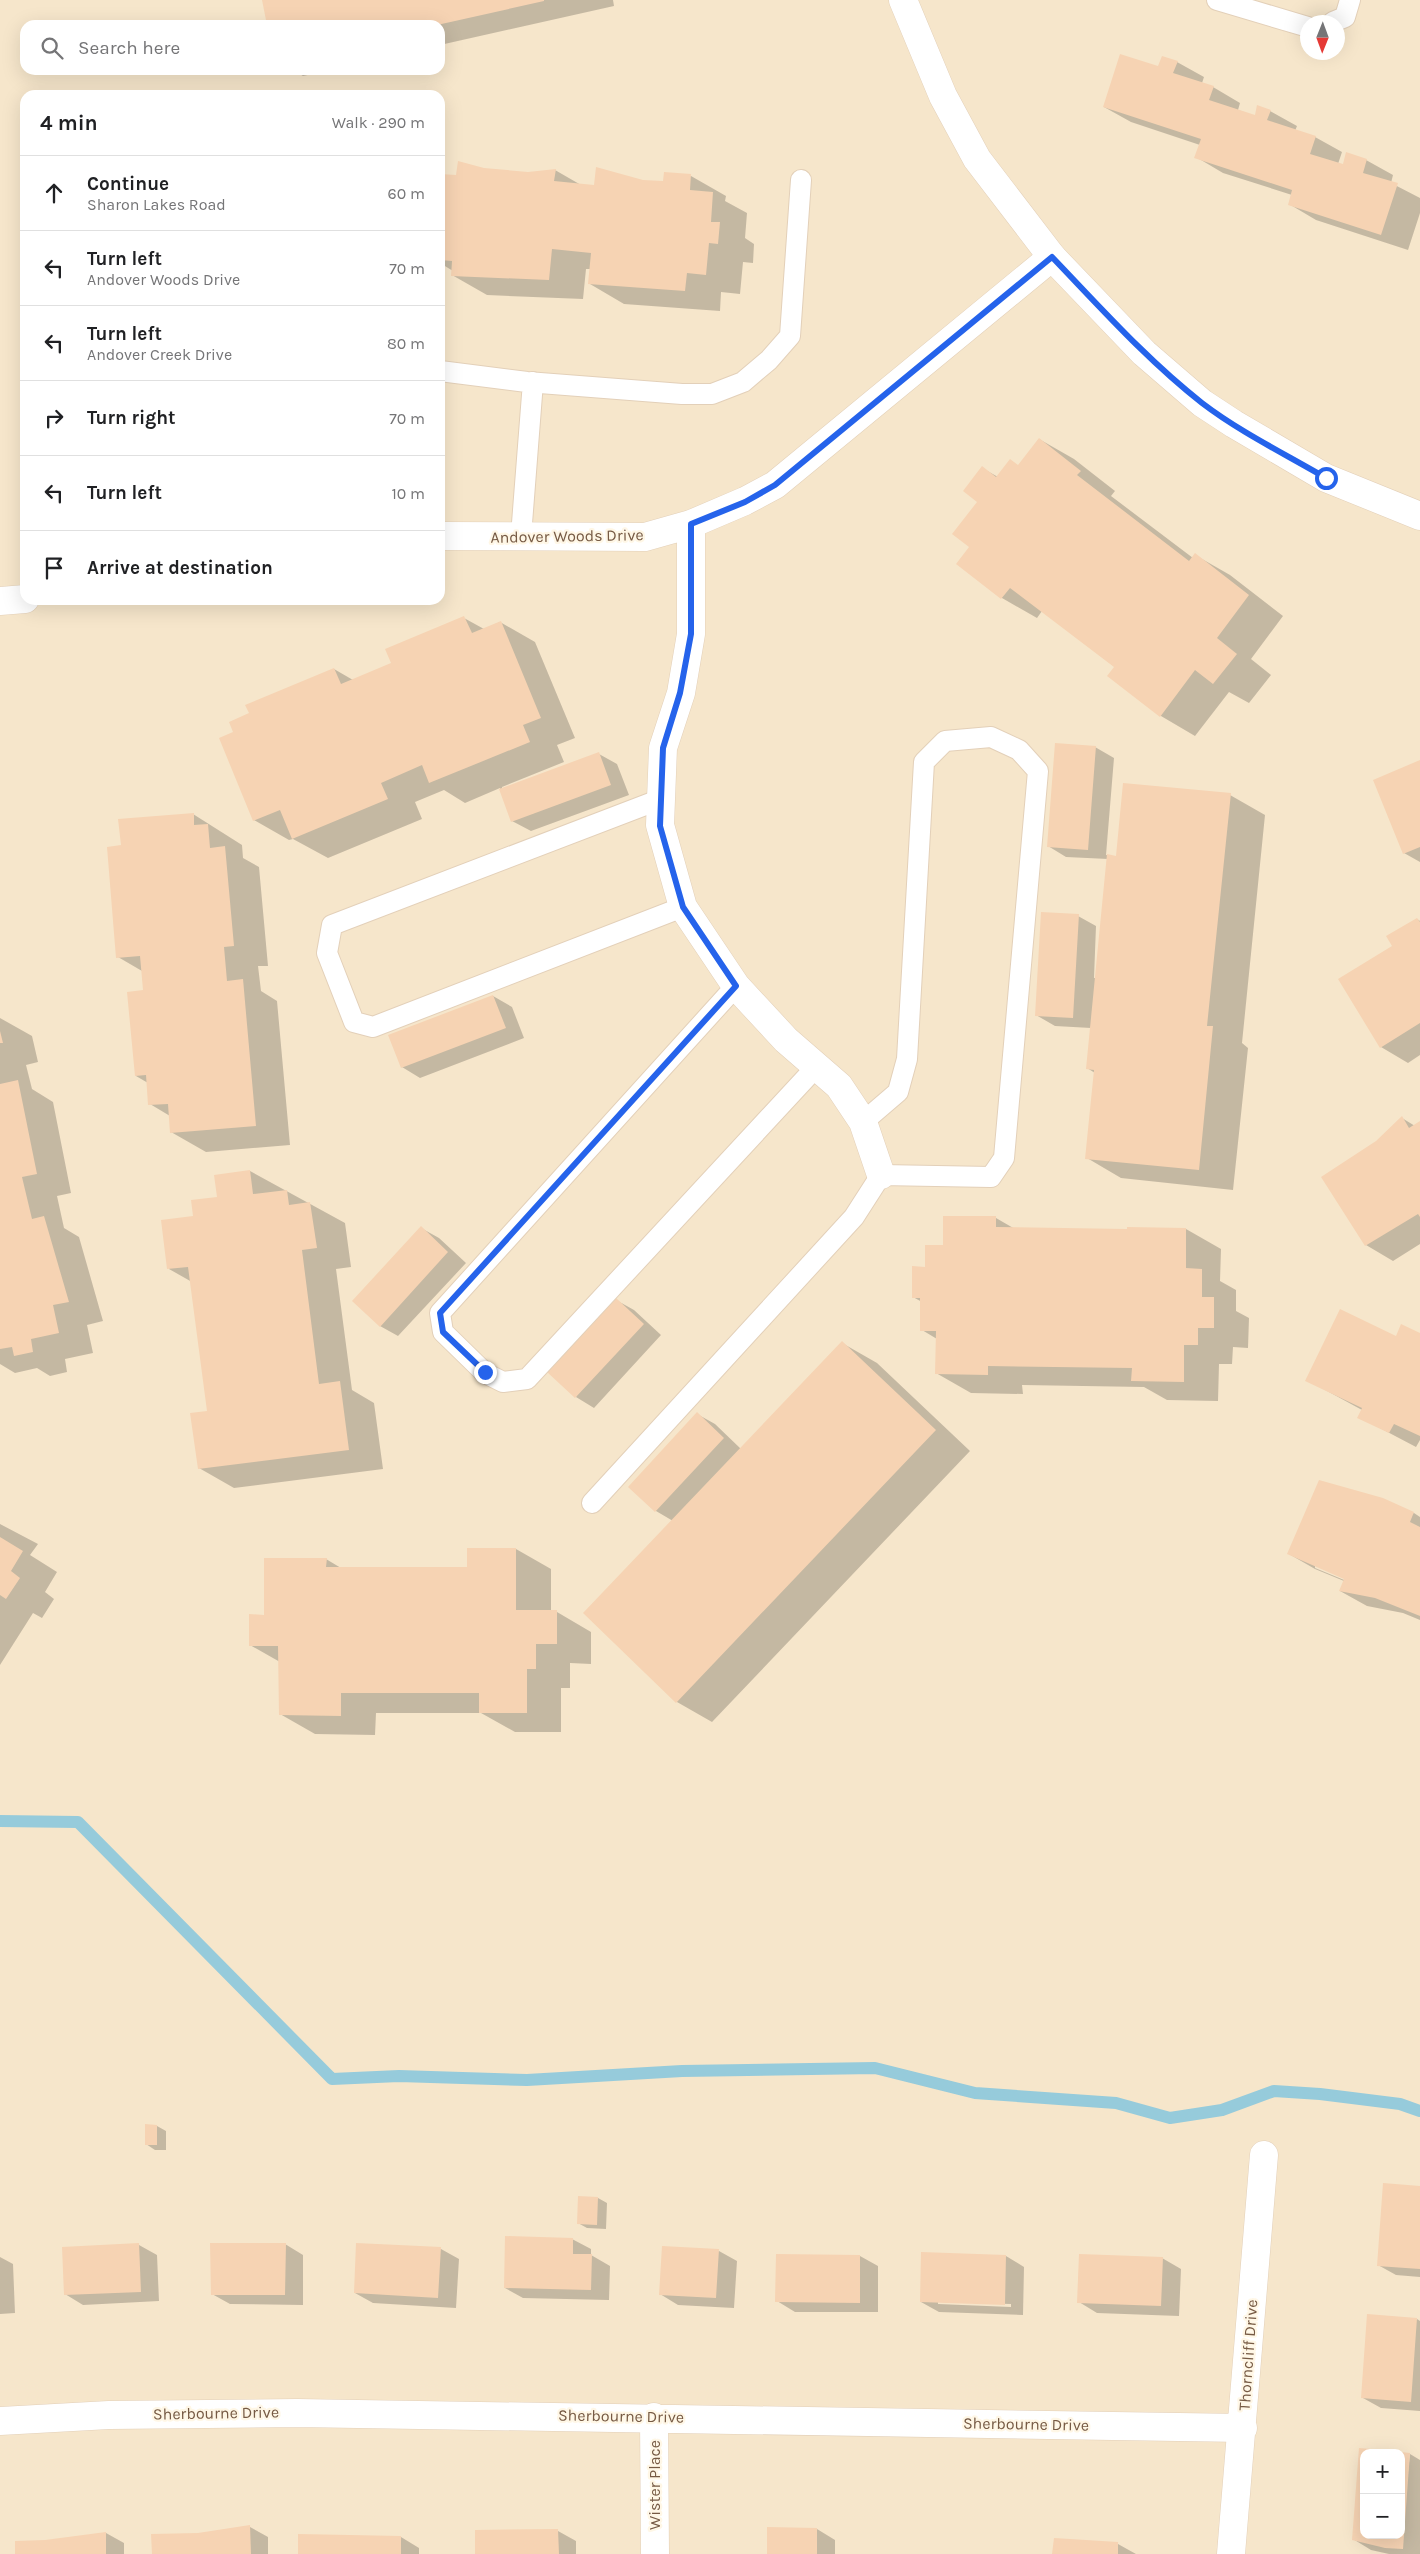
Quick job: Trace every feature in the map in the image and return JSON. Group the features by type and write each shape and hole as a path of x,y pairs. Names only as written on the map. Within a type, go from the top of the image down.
{"street":[{"path":"903,0 943,96 977,159 1052,257 1144,353 1202,403 1234,424 1326,478 1420,516"},
{"name":"Andover Woods Drive","path":"445,536 645,536 691,524 745,502 775,485 1052,257"},
{"path":"691,524 691,634 680,693 663,748 660,826 683,907 736,986 786,1040 840,1086 863,1122 881,1175"},
{"path":"0,601 20,599"},
{"name":"Thorncliff Drive","path":"1231,2554 1243,2428 1264,2155"},
{"name":"Sherbourne Drive","path":"0,2421 109,2415 297,2412 1243,2428"},
{"name":"Wister Place","path":"654,2417 655,2554"}],"lane":[{"path":"1217,0 1300,25"},
{"path":"1345,17 1350,0"},
{"path":"445,372 533,382 692,394 712,394 742,382 769,360 790,336 802,180"},
{"path":"521,536 533,382"},
{"path":"592,1503 854,1217 881,1175 990,1178 1004,1158 1038,771 1019,750 990,737 946,741 924,762 907,1059 898,1092 863,1122"},
{"path":"661,799 332,925 327,953 354,1022 373,1027 683,907"},
{"path":"736,986 440,1313 443,1332 485,1372 503,1382 527,1379 817,1066"}],"shaded area":[{"path":"0,0 1420,0 1420,2554 0,2554"}],"building":[{"path":"262,0 544,0 445,23 445,20 266,20"},
{"path":"1120,54 1158,66 1162,56 1178,61 1173,73 1214,86 1209,100 1255,115 1257,105 1271,110 1267,120 1316,136 1310,154 1343,164 1346,152 1367,159 1363,173 1398,183 1381,235 1288,205 1292,190 1194,158 1201,139 1103,107"},
{"path":"458,161 484,168 528,172 556,169 554,181 594,185 596,167 643,180 663,181 664,172 691,174 690,190 713,192 711,222 720,222 718,244 709,243 706,275 687,273 685,291 588,284 591,253 552,249 549,280 451,276 452,261 445,260 445,174 456,175"},
{"path":"1039,438 1081,471 1077,475 1189,561 1195,553 1249,595 1217,638 1237,654 1213,684 1195,670 1160,717 1107,676 1114,667 1010,588 1001,599 956,564 969,547 952,534 977,502 963,491 982,466 996,477 1010,459 1018,465"},
{"path":"464,616 472,633 501,621 541,718 523,725 530,742 429,783 422,765 381,783 388,799 292,839 280,810 253,821 219,738 233,732 229,722 249,713 245,705 334,668 341,684 391,663 385,649"},
{"path":"1055,743 1096,746 1088,850 1047,847"},
{"path":"599,752 611,785 511,822 499,789"},
{"path":"1420,760 1420,847 1403,854 1373,780"},
{"path":"1123,783 1231,793 1207,1026 1213,1026 1199,1170 1085,1159 1094,1070 1086,1069 1107,854 1116,856"},
{"path":"194,813 194,825 208,824 210,848 225,846 234,946 224,947 227,981 243,979 256,1126 170,1133 168,1104 148,1105 146,1075 135,1076 127,992 143,990 140,956 116,958 107,847 121,845 118,819"},
{"path":"1041,912 1079,914 1073,1018 1035,1016"},
{"path":"1417,918 1420,922 1420,1023 1380,1048 1338,979 1392,946 1386,936"},
{"path":"493,995 506,1028 401,1068 388,1035"},
{"path":"0,1031 3,1043 0,1043"},
{"path":"18,1080 37,1174 22,1177 32,1219 44,1216 69,1302 53,1305 59,1333 31,1339 33,1352 14,1356 12,1347 0,1349 0,1084"},
{"path":"1402,1116 1409,1128 1420,1121 1420,1217 1418,1214 1365,1246 1321,1177 1376,1141"},
{"path":"250,1170 253,1194 287,1190 289,1205 310,1202 317,1248 302,1250 319,1384 340,1381 349,1450 198,1469 190,1413 207,1411 188,1267 167,1269 161,1220 193,1216 191,1200 217,1197 214,1175"},
{"path":"943,1216 996,1216 996,1227 1186,1228 1186,1268 1202,1269 1202,1297 1214,1297 1214,1328 1198,1328 1198,1345 1184,1345 1184,1382 1131,1381 1132,1368 988,1366 988,1375 935,1374 936,1331 920,1331 920,1298 912,1298 912,1266 925,1267 925,1245 943,1245"},
{"path":"421,1226 448,1252 380,1327 352,1301"},
{"path":"616,1298 644,1324 575,1398 547,1372"},
{"path":"1340,1309 1396,1336 1401,1324 1420,1333 1420,1436 1394,1424 1389,1433 1357,1418 1362,1408 1305,1381"},
{"path":"842,1341 936,1430 676,1703 583,1613"},
{"path":"697,1412 724,1438 655,1512 628,1487"},
{"path":"1319,1480 1383,1498 1414,1512 1410,1522 1420,1527 1420,1616 1375,1598 1339,1591 1344,1579 1287,1554"},
{"path":"0,1537 23,1551 11,1571 20,1578 6,1599 0,1595"},
{"path":"467,1548 516,1548 516,1610 557,1610 557,1644 536,1644 536,1669 527,1669 527,1713 479,1713 479,1693 341,1693 341,1716 279,1715 278,1646 249,1646 249,1614 264,1615 264,1558 327,1558 326,1567 467,1567"},
{"path":"145,2124 157,2125 157,2145 145,2145"},
{"path":"1383,2183 1420,2186 1420,2269 1377,2266"},
{"path":"578,2196 598,2197 597,2225 577,2224"},
{"path":"505,2236 573,2238 573,2254 592,2254 591,2290 504,2288"},
{"path":"139,2243 141,2292 64,2295 62,2247"},
{"path":"210,2243 286,2243 285,2295 211,2295"},
{"path":"356,2243 441,2247 438,2298 354,2293"},
{"path":"662,2246 719,2249 716,2298 659,2295"},
{"path":"921,2252 1006,2255 1005,2305 920,2302"},
{"path":"776,2254 860,2255 860,2303 775,2302"},
{"path":"1079,2254 1163,2257 1161,2306 1077,2303"},
{"path":"1367,2314 1417,2318 1411,2402 1361,2398"},
{"path":"1359,2448 1371,2449 1360,2449 1360,2539 1404,2539 1403,2549 1385,2548 1352,2540"},
{"path":"1405,2452 1410,2453 1405,2522"},
{"path":"250,2525 251,2554 152,2554 151,2534 198,2533"},
{"path":"767,2527 817,2528 817,2554 767,2554"},
{"path":"558,2529 559,2554 475,2554 475,2530"},
{"path":"106,2532 106,2554 15,2554 15,2541 45,2540"},
{"path":"298,2534 401,2536 401,2554 298,2554"},
{"path":"1054,2538 1118,2542 1118,2554 1052,2554"}],"waterway":[{"path":"0,1821 78,1822 332,2079 399,2076 527,2080 682,2071 875,2068 975,2093 1116,2103 1170,2118 1222,2110 1274,2091 1320,2094 1400,2104 1420,2111"}],"route":[{"path":"485,1372 443,1332 440,1313 736,986 683,907 660,826 663,748 680,693 691,634 691,524 745,502 775,485 1052,257 1144,353 1202,403 1326,478"}]}
